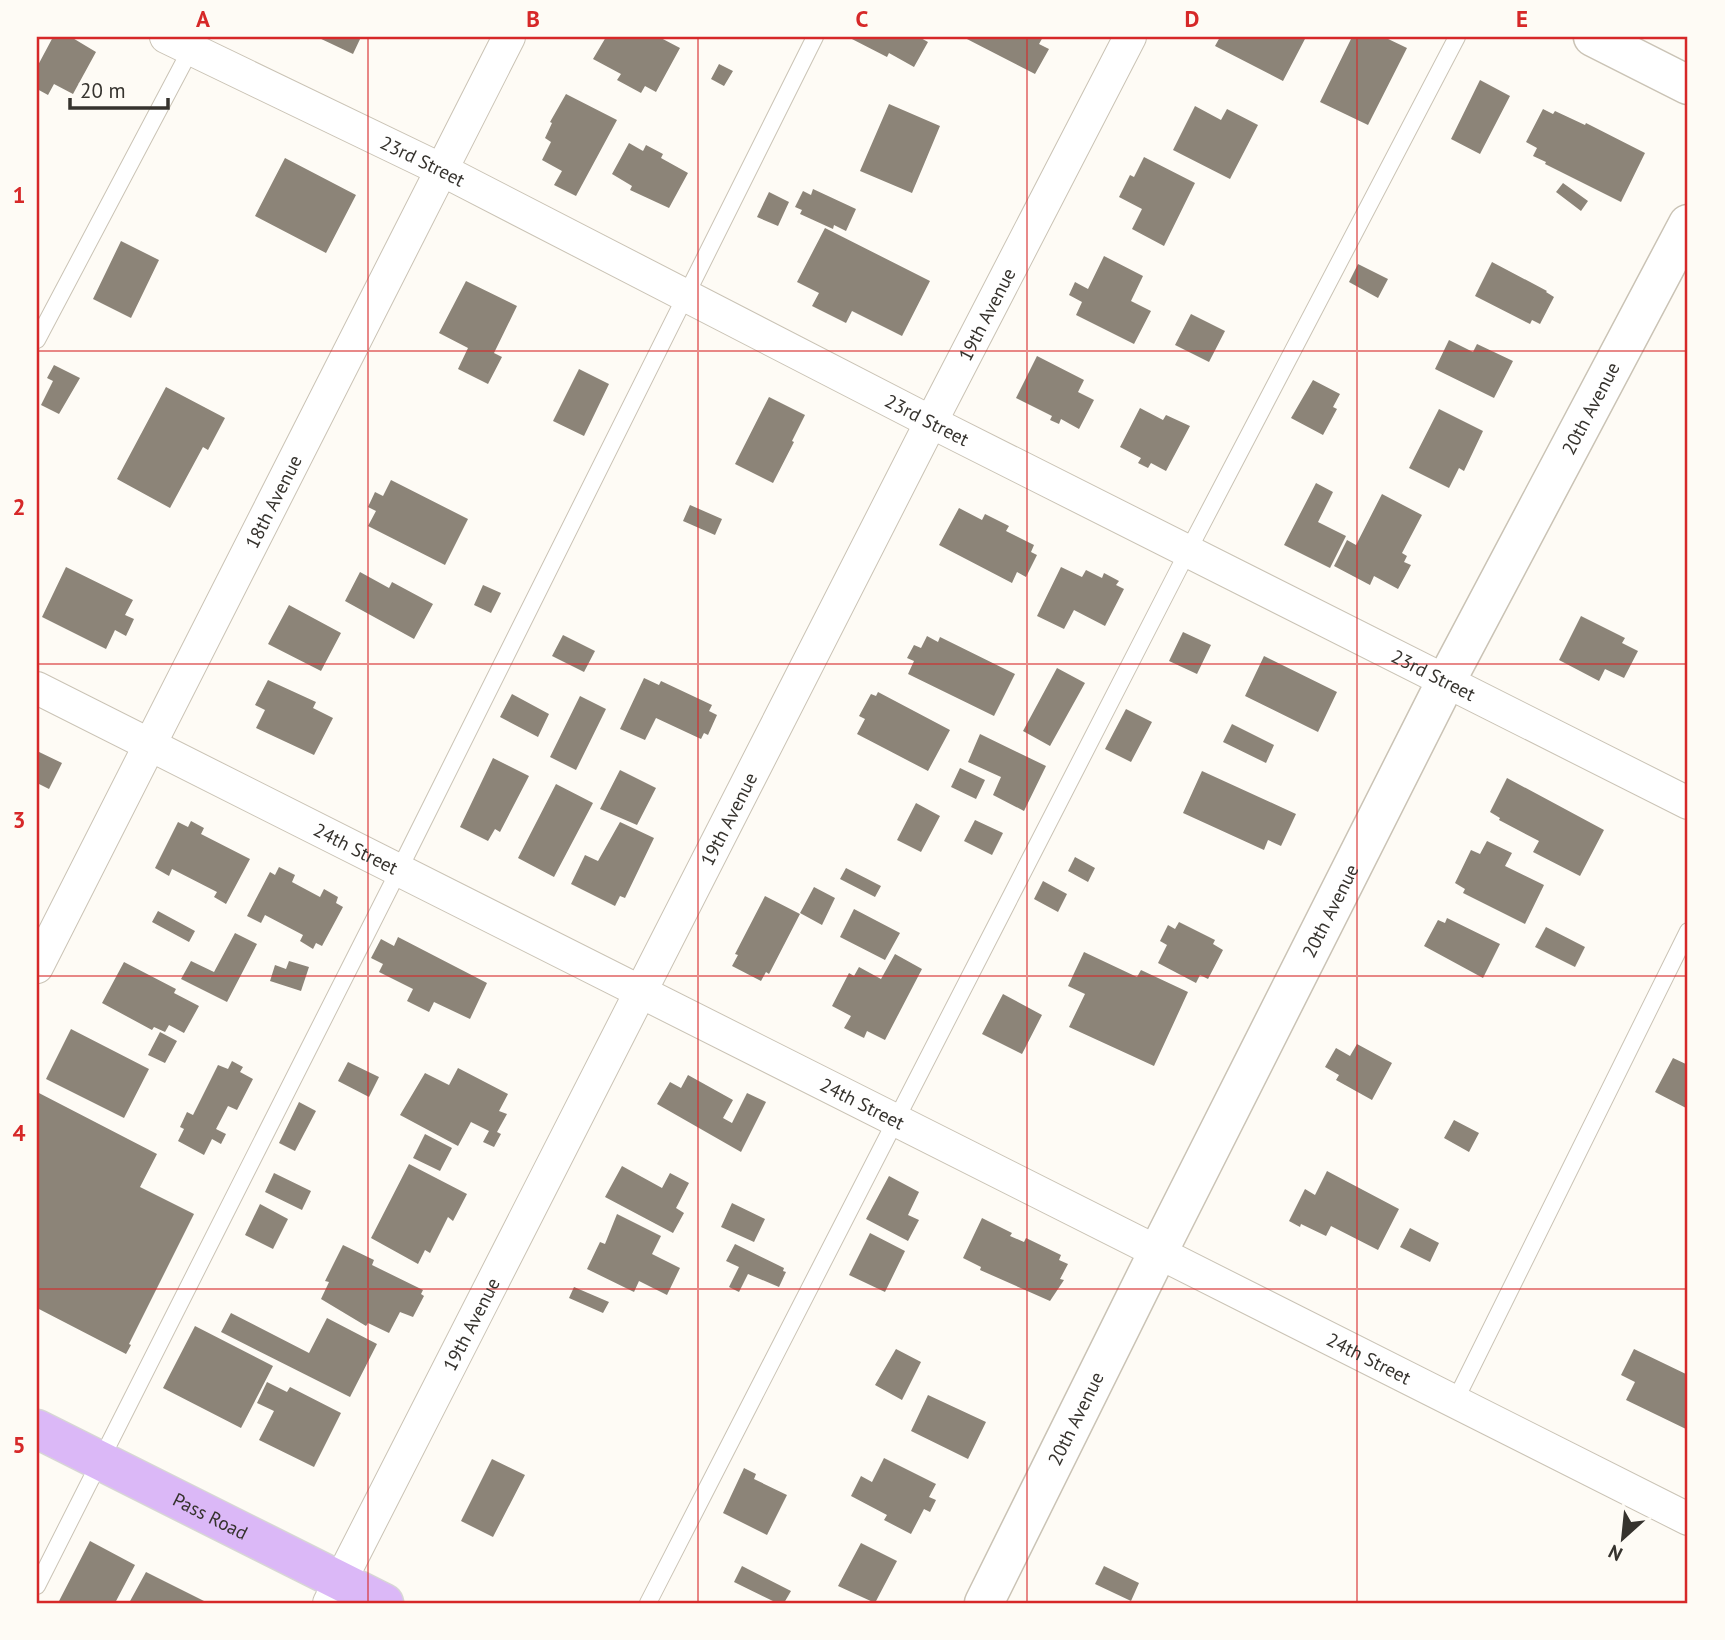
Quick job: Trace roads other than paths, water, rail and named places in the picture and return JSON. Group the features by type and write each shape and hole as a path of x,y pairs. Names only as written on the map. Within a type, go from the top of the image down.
{"main road":[{"name":"Pass Road","path":"37,1429 101,1461 335,1592 384,1603"}],"street":[{"name":"18th Avenue","path":"37,967 509,37"},
{"name":"19th Avenue","path":"335,1592 642,993 930,422 1130,37"},
{"path":"1593,37 1688,85"},
{"name":"23rd Street","path":"185,41 442,170 930,422 1688,803"},
{"name":"20th Avenue","path":"984,1603 1446,681 1688,224"},
{"name":"24th Street","path":"37,688 1688,1519"}],"lane":[{"path":"37,1586 399,870 815,37"},
{"path":"649,1603 1188,551 1457,37"},
{"path":"37,340 185,41"},
{"path":"1455,1401 1688,931"}]}
